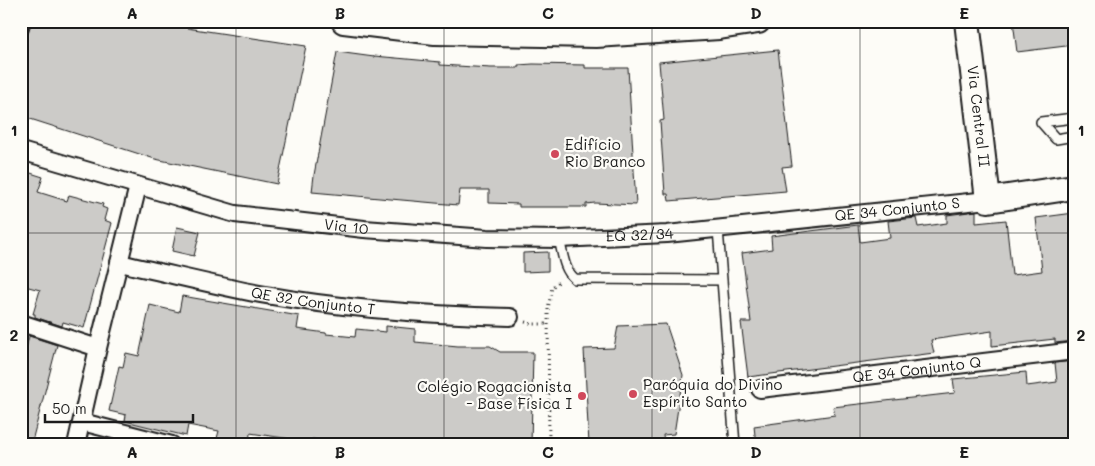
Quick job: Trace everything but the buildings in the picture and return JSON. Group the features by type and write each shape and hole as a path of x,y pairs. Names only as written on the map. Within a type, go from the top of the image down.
{"street":[{"path":"344,21 596,35 719,27 758,21"},
{"name":"Via Central II","path":"964,26 988,200"},
{"name":"Via 10","path":"21,151 235,214 364,230 487,238 559,239"},
{"path":"76,445 138,186"},
{"name":"QE 34 Conjunto S","path":"718,230 988,200 1074,187"},
{"name":"EQ 32/34","path":"559,239 629,237 718,230"},
{"name":"QE 32 Conjunto T","path":"119,263 260,294 348,307 443,316 510,317"},
{"path":"21,323 98,348"},
{"name":"QE 34 Conjunto Q","path":"760,389 1074,351"},
{"path":"82,422 172,445"}],"lane":[{"path":"21,33 26,21"},
{"path":"1074,118 1041,122 1056,138 1074,136"},
{"path":"718,230 735,445"},
{"path":"559,239 569,274 575,278 583,280 722,280"}],"path":[{"path":"549,445 548,309 552,287 569,274"}],"place":[{"name":"Edifício Rio Branco","path":"555,154"},
{"name":"Paróquia do Divino Espírito Santo","path":"633,394"},
{"name":"Colégio Rogacionista - Base Física I","path":"582,396"}]}
